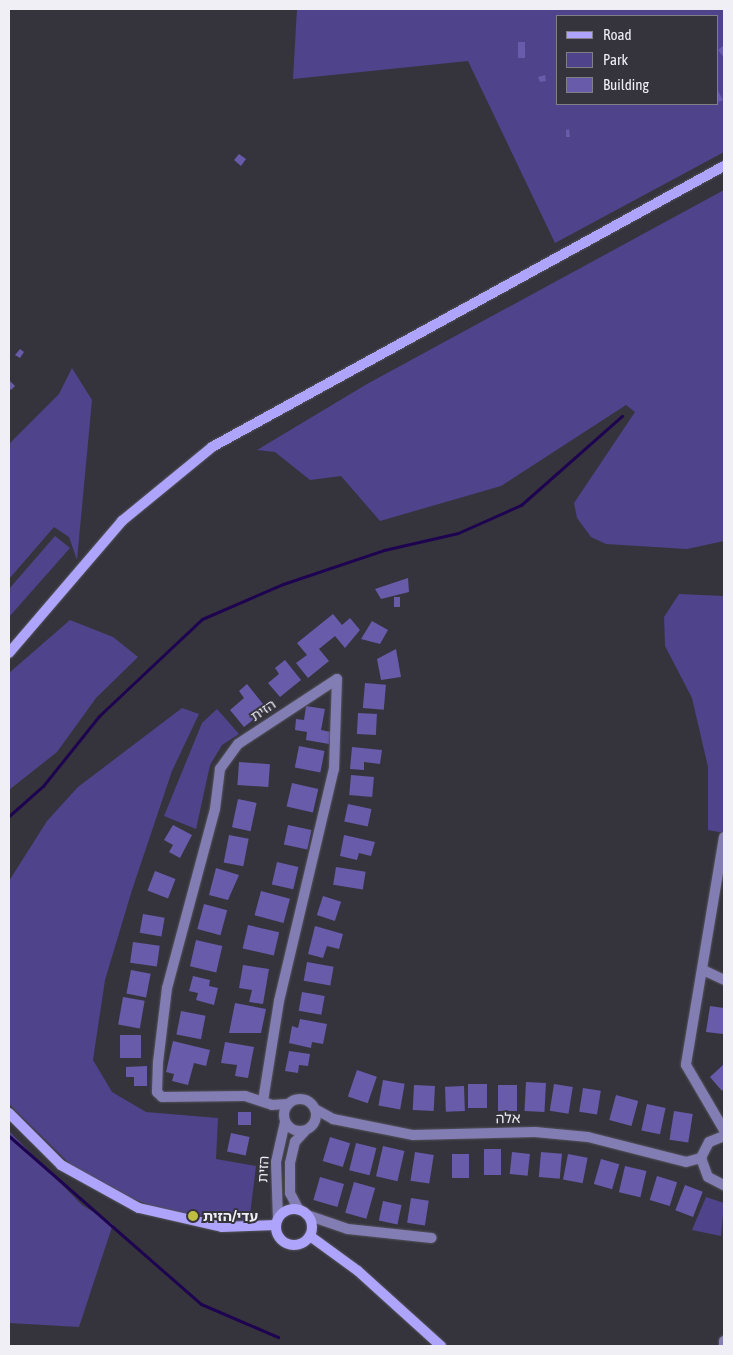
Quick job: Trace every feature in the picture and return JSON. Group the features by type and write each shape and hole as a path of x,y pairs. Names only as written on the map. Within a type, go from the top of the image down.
{"main road":[{"path":"9,653 122,520 212,447 724,166"},
{"path":"9,1113 60,1165 139,1208 222,1227 277,1222 287,1210 303,1212 312,1225 310,1236"},
{"path":"277,1222 281,1240 291,1246 310,1236"},
{"path":"310,1236 358,1271 441,1346"}],"street":[{"name":"הזית","path":"262,1101 279,1001 334,769 337,679 228,754 167,988 157,1092 172,1099 245,1096 262,1101 288,1104"},
{"path":"724,838 721,879 686,1065 724,1130"},
{"path":"703,970 724,980"},
{"path":"303,1099 315,1109 313,1125 305,1131 291,1129 285,1122 288,1104 303,1099"},
{"name":"אלה","path":"315,1109 333,1119 413,1134 535,1132 597,1139 686,1162 701,1158"},
{"name":"הזית","path":"277,1222 276,1162 285,1122"},
{"name":"הזית","path":"303,1212 290,1193 290,1163 295,1142 305,1131"},
{"path":"724,1136 709,1142 701,1158 708,1177 724,1185"},
{"path":"303,1212 348,1229 432,1238"},
{"path":"724,1341 724,1346"}],"green space":[{"path":"297,9 724,9 724,152 555,243 468,61 293,79"},
{"path":"724,190 724,541 687,549 606,544 591,537 577,518 574,503 635,412 626,405 501,486 380,521 341,476 310,480 275,452 257,450 367,384"},
{"path":"72,368 92,400 77,560 69,537 54,527 9,579 9,444 59,394"},
{"path":"55,536 70,548 9,617 9,589"},
{"path":"679,594 724,596 724,833 708,830 708,767 692,698 665,646 664,617"},
{"path":"70,620 113,637 138,657 96,698 57,752 9,790 9,673"},
{"path":"182,708 199,714 172,771 132,890 105,980 93,1060 112,1092 146,1112 218,1118 216,1159 256,1166 249,1223 162,1210 121,1194 70,1164 9,1104 9,881 47,821 78,787"},
{"path":"217,709 239,734 222,745 210,765 196,829 164,816 202,723"},
{"path":"9,1131 82,1205 113,1224 79,1327 9,1323"},
{"path":"706,1197 724,1203 721,1236 692,1230"}],"building":[{"path":"518,42 525,42 525,58 518,58"},
{"path":"724,45 724,58 718,50"},
{"path":"545,75 546,81 540,82 538,77"},
{"path":"718,91 723,100 719,102 718,100"},
{"path":"569,129 570,137 566,137 566,130"},
{"path":"239,154 246,159 241,166 234,160"},
{"path":"20,349 24,352 20,358 15,355"},
{"path":"10,381 15,386 11,390 9,388"},
{"path":"408,578 409,592 381,599 375,589"},
{"path":"394,597 400,597 400,607 394,607"},
{"path":"333,614 342,625 350,618 360,630 345,648 335,636 319,649 329,661 308,678 296,663 307,655 297,643"},
{"path":"372,621 388,630 380,644 361,639"},
{"path":"396,649 401,677 381,680 377,659"},
{"path":"285,660 301,680 280,697 268,683 279,674 275,668"},
{"path":"365,683 386,685 384,710 363,708"},
{"path":"247,684 267,709 244,727 230,710 244,698 239,691"},
{"path":"306,706 325,709 321,730 331,732 329,744 306,740 307,732 295,730 296,719 304,720"},
{"path":"358,713 377,714 376,735 357,734"},
{"path":"299,746 325,751 320,773 295,768"},
{"path":"352,747 382,750 380,764 364,762 364,770 350,769"},
{"path":"239,762 270,764 268,787 237,785"},
{"path":"351,775 374,777 372,797 349,795"},
{"path":"292,783 318,789 313,812 287,806"},
{"path":"238,799 257,803 251,831 232,827"},
{"path":"348,804 371,809 368,827 344,822"},
{"path":"173,825 192,835 180,858 169,852 173,845 164,840"},
{"path":"288,825 311,830 307,850 284,845"},
{"path":"229,835 249,839 243,866 224,862"},
{"path":"344,835 375,842 371,856 359,853 357,860 340,856"},
{"path":"277,862 298,867 293,889 272,884"},
{"path":"336,867 366,872 363,889 333,885"},
{"path":"216,868 239,875 228,900 209,895"},
{"path":"155,871 176,879 168,898 147,891"},
{"path":"261,891 290,899 284,923 255,915"},
{"path":"323,896 341,902 335,921 317,915"},
{"path":"204,904 227,910 220,935 197,929"},
{"path":"143,914 165,918 161,937 140,933"},
{"path":"248,925 279,932 274,956 243,948"},
{"path":"315,926 343,934 339,949 327,946 323,958 308,954"},
{"path":"196,940 222,946 216,972 190,966"},
{"path":"133,942 160,946 157,967 130,963"},
{"path":"307,962 334,967 330,985 304,981"},
{"path":"243,965 269,969 263,1004 249,1002 252,990 239,988"},
{"path":"131,970 151,974 146,997 126,994"},
{"path":"193,976 210,980 209,986 218,988 214,1005 196,1000 198,993 189,991"},
{"path":"302,992 325,996 321,1015 299,1011"},
{"path":"123,997 145,1001 140,1028 118,1025"},
{"path":"235,1003 266,1009 261,1033 229,1033"},
{"path":"710,1006 724,1008 723,1034 706,1032"},
{"path":"181,1011 206,1016 201,1039 176,1035"},
{"path":"300,1019 327,1024 323,1044 312,1042 311,1048 289,1043 292,1026 298,1028"},
{"path":"120,1035 141,1035 141,1058 120,1058"},
{"path":"173,1041 210,1050 206,1066 194,1063 188,1085 172,1081 174,1074 166,1072"},
{"path":"225,1042 254,1047 248,1078 235,1076 237,1065 221,1063"},
{"path":"289,1051 310,1054 308,1066 299,1065 298,1073 285,1071"},
{"path":"724,1064 724,1088 722,1091 710,1077"},
{"path":"147,1066 147,1086 134,1086 134,1077 126,1077 126,1067"},
{"path":"357,1070 377,1077 368,1103 348,1096"},
{"path":"383,1080 405,1084 400,1109 378,1106"},
{"path":"526,1082 546,1083 544,1112 524,1111"},
{"path":"468,1084 487,1084 487,1108 468,1108"},
{"path":"554,1084 573,1087 569,1114 550,1111"},
{"path":"414,1085 435,1086 434,1111 413,1110"},
{"path":"498,1085 517,1085 517,1111 498,1111"},
{"path":"464,1086 465,1111 446,1112 445,1087"},
{"path":"583,1088 601,1091 597,1115 579,1112"},
{"path":"616,1095 638,1101 631,1126 609,1120"},
{"path":"647,1104 666,1108 660,1134 641,1130"},
{"path":"674,1111 693,1114 688,1143 669,1140"},
{"path":"238,1112 251,1112 251,1125 238,1125"},
{"path":"231,1133 250,1137 246,1156 227,1152"},
{"path":"330,1137 350,1143 343,1167 323,1161"},
{"path":"356,1143 376,1148 370,1175 349,1170"},
{"path":"383,1146 404,1151 397,1181 376,1176"},
{"path":"484,1149 501,1149 501,1175 484,1175"},
{"path":"415,1152 434,1155 429,1184 410,1181"},
{"path":"512,1152 530,1154 528,1176 510,1174"},
{"path":"541,1152 562,1154 560,1179 539,1177"},
{"path":"452,1154 469,1154 469,1178 452,1178"},
{"path":"568,1154 588,1158 583,1183 563,1180"},
{"path":"601,1159 619,1164 612,1189 594,1184"},
{"path":"625,1166 646,1171 640,1197 619,1192"},
{"path":"657,1176 677,1182 670,1206 650,1200"},
{"path":"320,1177 344,1184 337,1207 313,1200"},
{"path":"354,1182 375,1188 366,1219 345,1213"},
{"path":"685,1185 703,1192 693,1217 675,1210"},
{"path":"411,1198 429,1201 425,1226 407,1223"},
{"path":"383,1201 402,1205 397,1225 379,1221"}],"waterway":[{"path":"9,816 43,786 99,716 202,619 283,584 384,550 458,533 521,505 622,416"},
{"path":"9,1136 201,1304 278,1337"}],"place":[{"name":"עדי/הזית","path":"193,1216"}]}
